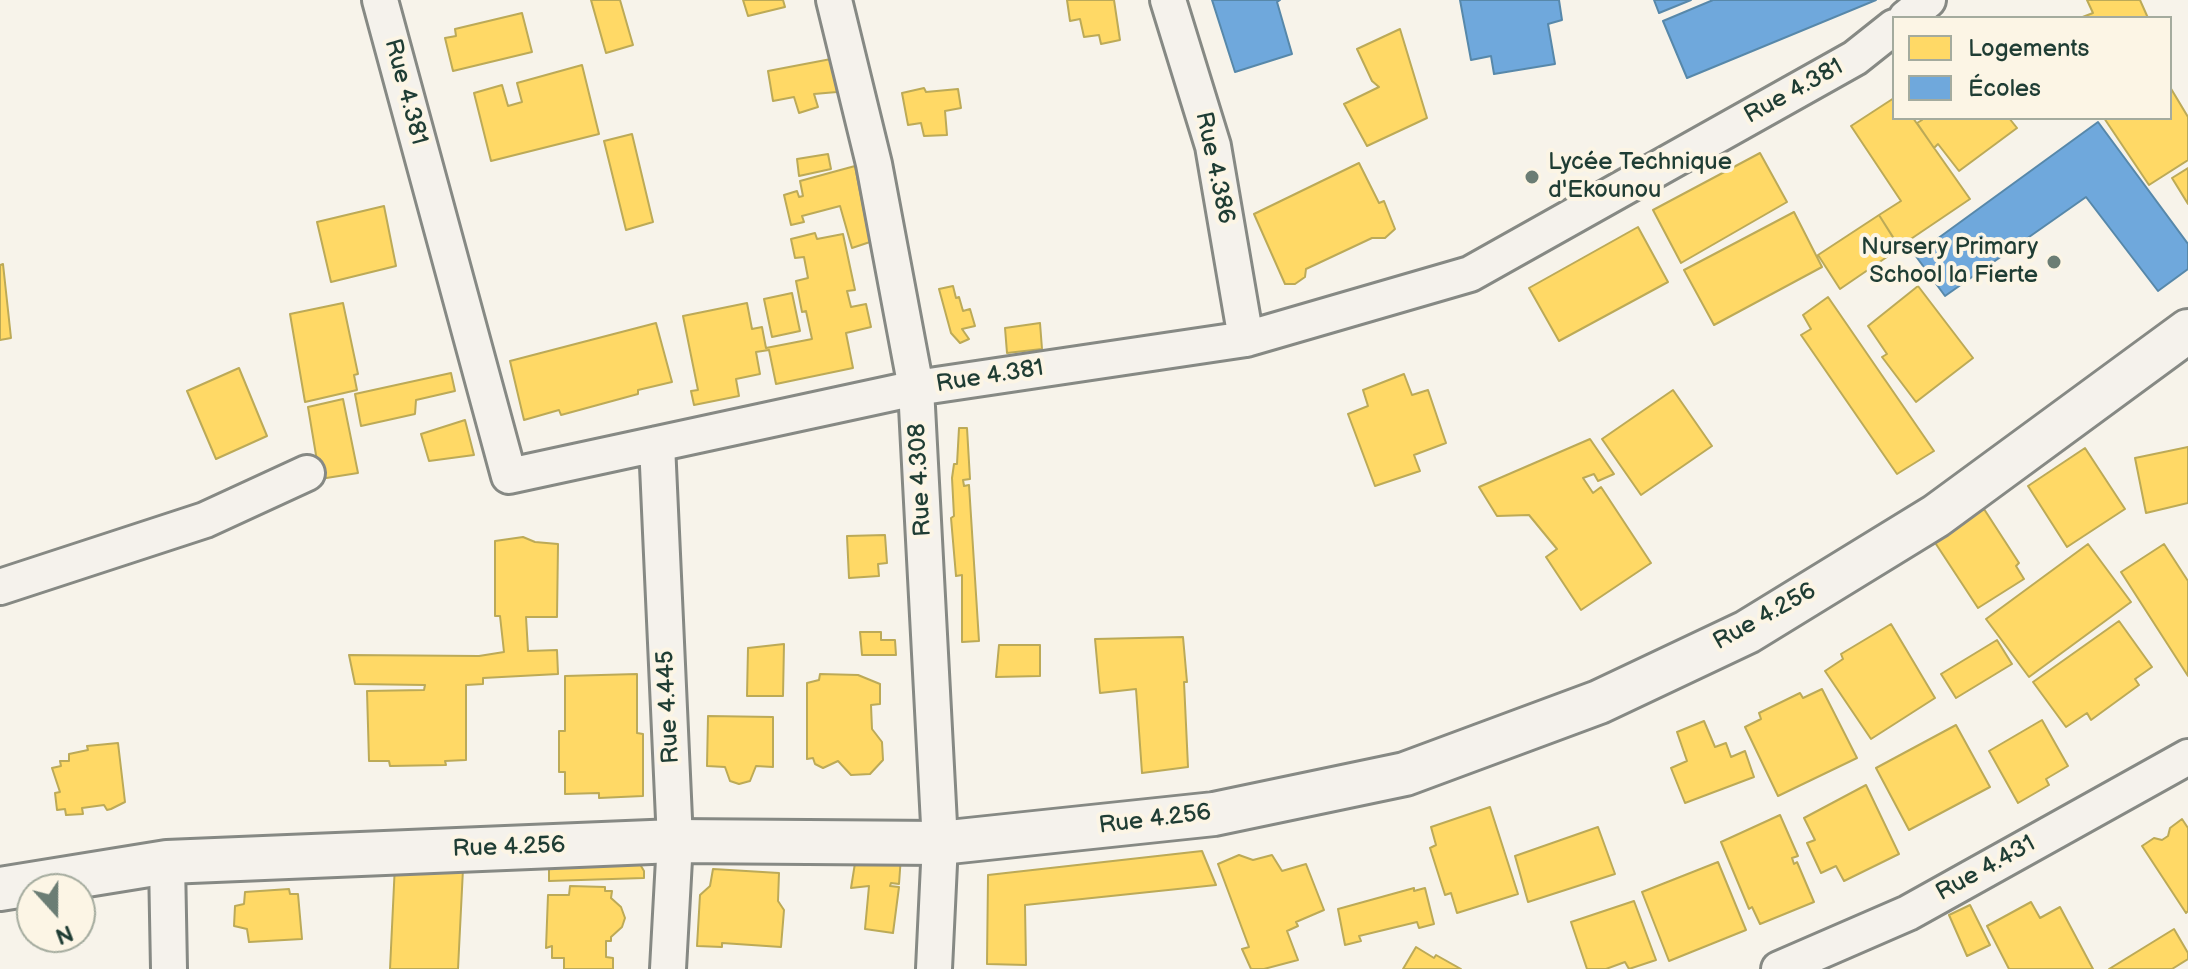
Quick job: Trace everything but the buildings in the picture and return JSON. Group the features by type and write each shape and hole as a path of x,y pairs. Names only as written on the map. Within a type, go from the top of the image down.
{"street":[{"name":"Rue 4.381","path":"380,0 509,476 916,388 1246,339 1470,274 1855,58 1892,29"},
{"name":"Rue 4.308","path":"834,0 874,164 916,388 940,843 934,969"},
{"name":"Rue 4.386","path":"1168,0 1213,146 1246,339"},
{"path":"1908,16 1928,0"},
{"name":"Rue 4.256","path":"0,889 167,862 675,841 940,843 1214,814 1391,777 1599,702 1747,632 1936,516 2188,331"},
{"name":"Rue 4.445","path":"657,444 675,841 668,969"},
{"path":"0,587 205,520 307,473"},
{"name":"Rue 4.431","path":"1779,969 1908,913 2188,757"},
{"path":"167,862 169,969"}],"place":[{"name":"Lycée Technique d'Ekounou","path":"1532,177"},
{"name":"Nursery Primary School la Fierte","path":"2054,262"}]}
